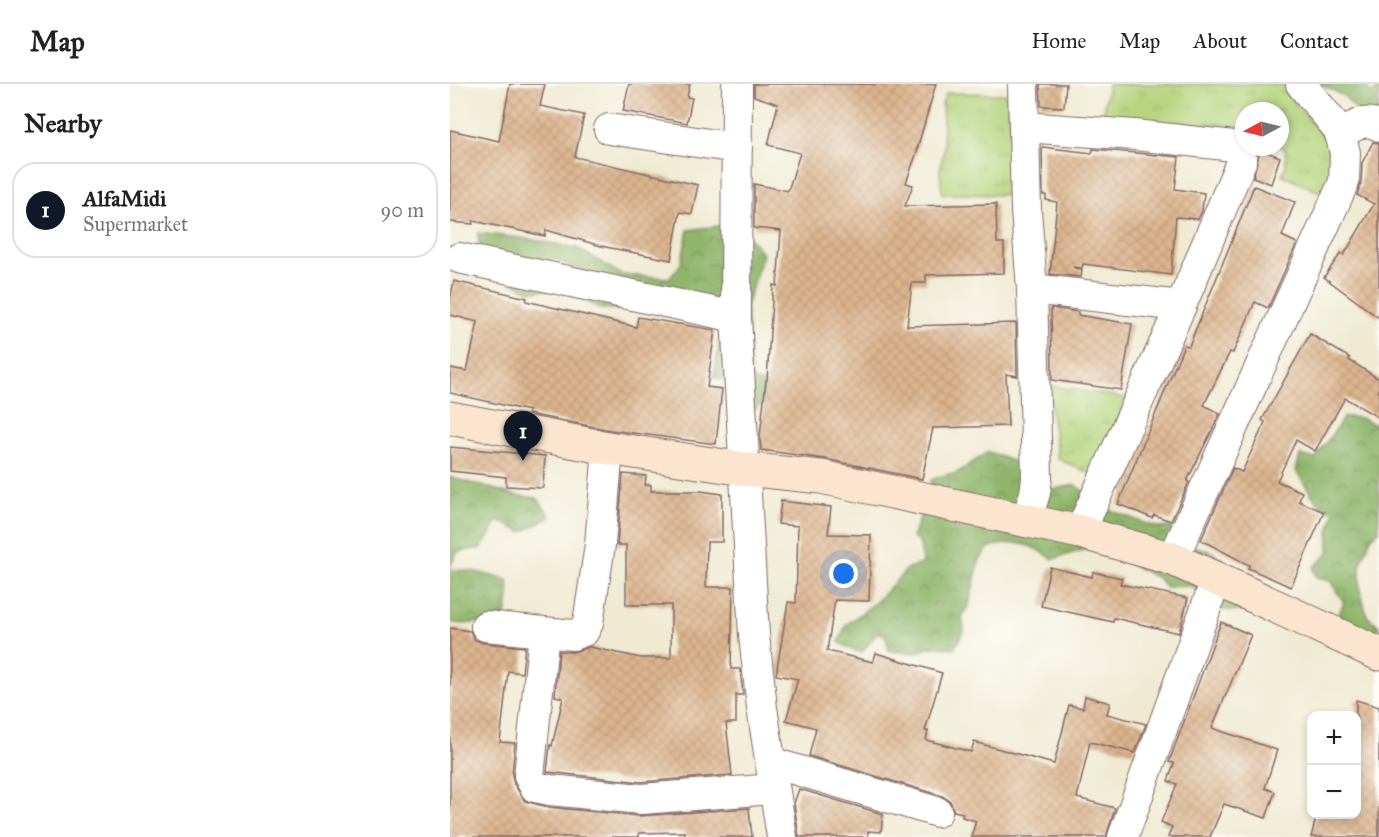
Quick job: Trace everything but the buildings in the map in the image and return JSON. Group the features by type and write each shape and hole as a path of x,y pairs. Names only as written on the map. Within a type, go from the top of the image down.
{"street":[{"path":"737,84 736,317 744,469 754,635 762,708 782,837"},
{"path":"1023,84 1026,210 1032,289 1036,478 1035,494 1026,522"},
{"path":"1173,560 1344,182 1345,153 1340,134 1301,84"},
{"path":"1340,134 1364,122 1370,121 1379,126"},
{"path":"1024,127 1135,135 1234,146 1241,152 1241,162 1182,306 1080,532"},
{"path":"609,129 737,148"},
{"path":"459,258 736,317"},
{"path":"1032,289 1182,306"},
{"path":"450,418 608,448 744,469 821,477 1080,532 1173,560 1365,648"},
{"path":"486,626 573,635 584,631 588,623 600,545 608,448"},
{"path":"1123,837 1216,579"},
{"path":"544,633 529,776 535,787 641,799 772,775 937,812"}],"green space":[{"path":"1108,84 1284,84 1288,95 1332,146 1331,197 1282,175 1286,165 1285,156 1289,156 1289,102 1235,102 1235,126 1102,117"},
{"path":"1320,84 1364,84 1371,94 1379,88 1379,123 1362,116 1344,96"},
{"path":"947,93 1007,94 1016,195 942,194 940,170 944,149 942,104"},
{"path":"718,226 745,233 763,254 746,306 752,379 774,388 755,410 728,381 714,377 720,336 719,322 669,311 601,309 560,289 530,291 511,282 598,279 555,259 489,264 480,255 478,233 577,248 622,275 670,278 681,264 688,230"},
{"path":"1047,385 1126,398 1096,476 1058,459"},
{"path":"1344,417 1360,418 1379,426 1379,531 1371,538 1360,566 1360,588 1367,616 1379,626 1379,656 1333,628 1344,602 1330,581 1317,578 1313,568 1329,553 1329,532 1334,513 1316,501 1296,471 1300,455 1315,459"},
{"path":"988,452 1015,462 1025,475 1044,491 1075,485 1106,509 1159,528 1170,527 1187,544 1212,552 1227,562 1233,585 1249,611 1217,607 1192,586 1166,587 1158,578 1096,546 1053,559 1037,549 1015,543 989,547 979,561 969,605 962,616 964,630 955,648 929,647 916,653 889,651 885,634 877,633 862,652 850,649 839,642 846,625 876,602 908,568 922,564 920,543 912,538 929,494 931,480 955,474"},
{"path":"450,477 518,496 537,498 550,518 522,532 497,520 481,548 457,552 450,567"},
{"path":"450,569 477,572 508,580 509,596 506,615 471,623 450,622"}],"place":[{"name":"AlfaMidi","path":"523,461"}]}
